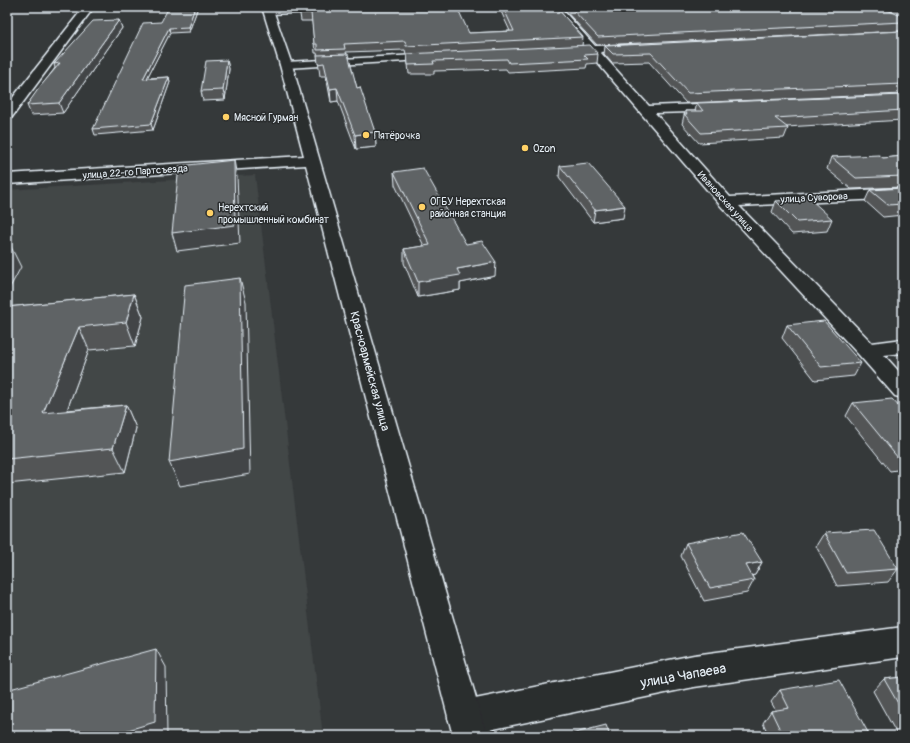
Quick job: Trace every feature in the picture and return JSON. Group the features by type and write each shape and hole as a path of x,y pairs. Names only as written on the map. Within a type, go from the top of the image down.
{"street":[{"path":"7,114 89,7"},
{"path":"267,9 380,7"},
{"name":"Ивановская улица","path":"555,7 726,202 867,350 903,390"},
{"name":"Красноармейская улица","path":"267,9 286,65 467,727"},
{"path":"552,51 647,47"},
{"path":"286,65 450,57"},
{"path":"646,110 739,106"},
{"name":"улица 22-го Партсъезда","path":"7,179 312,160"},
{"name":"улица Суворова","path":"726,202 903,192"},
{"path":"867,350 903,346"},
{"name":"улица Чапаева","path":"467,727 694,671 903,642"}],"shaded area":[{"path":"255,175 323,736 7,736 7,190"}],"building":[{"path":"169,7 195,7 188,27 169,28 143,79 169,77 151,124 93,129 143,23 161,22"},
{"path":"299,7 457,7 469,33 514,31 503,7 556,7 583,37 406,46 405,41 344,44 345,49 317,50 317,44 314,44 311,13 299,13"},
{"path":"570,7 881,7 903,17 903,22 598,37"},
{"path":"119,20 59,103 27,105 60,63 54,64 93,21"},
{"path":"903,31 903,84 688,93 651,53 613,54 605,46"},
{"path":"590,45 598,54 584,55 588,59 509,63 507,59 433,61 434,64 408,65 407,54"},
{"path":"348,54 357,88 360,87 375,132 355,135 337,88 330,89 324,63 318,64 317,55"},
{"path":"227,60 223,90 201,91 206,61"},
{"path":"903,95 903,110 775,118 788,128 701,133 684,114 687,114 685,111 703,111 697,103"},
{"path":"879,155 883,158 903,156 903,176 856,178 831,157"},
{"name":"Нерехтский промышленный комбинат","path":"234,160 235,225 172,233 179,166"},
{"path":"588,163 625,206 595,210 560,166"},
{"path":"423,168 466,244 482,241 496,262 457,269 460,275 418,282 404,249 430,245 394,172"},
{"path":"903,188 903,204 888,205 870,190"},
{"path":"809,198 832,219 797,222 776,201"},
{"path":"240,278 243,449 169,462 185,285"},
{"path":"134,294 126,322 79,327 43,413 126,405 113,448 7,459 7,307"},
{"path":"824,321 861,363 821,367 787,325"},
{"path":"892,399 903,411 903,457 898,458 853,403"},
{"path":"874,530 898,569 846,573 824,533"},
{"path":"743,532 762,562 746,565 754,580 710,588 686,543"},
{"path":"156,649 155,722 108,736 7,736 7,710 10,689"},
{"path":"903,677 903,712 884,679"},
{"path":"839,680 870,736 783,736 771,711 789,708 780,690"},
{"path":"606,725 610,736 571,736 571,734"}],"place":[{"name":"Мясной Гурман","path":"226,117"},
{"name":"Пятёрочка","path":"366,135"},
{"name":"Ozon","path":"525,148"},
{"name":"ОГБУ Нерехтская районная станция","path":"422,207"},
{"name":"Нерехтский промышленный комбинат","path":"210,213"}]}
